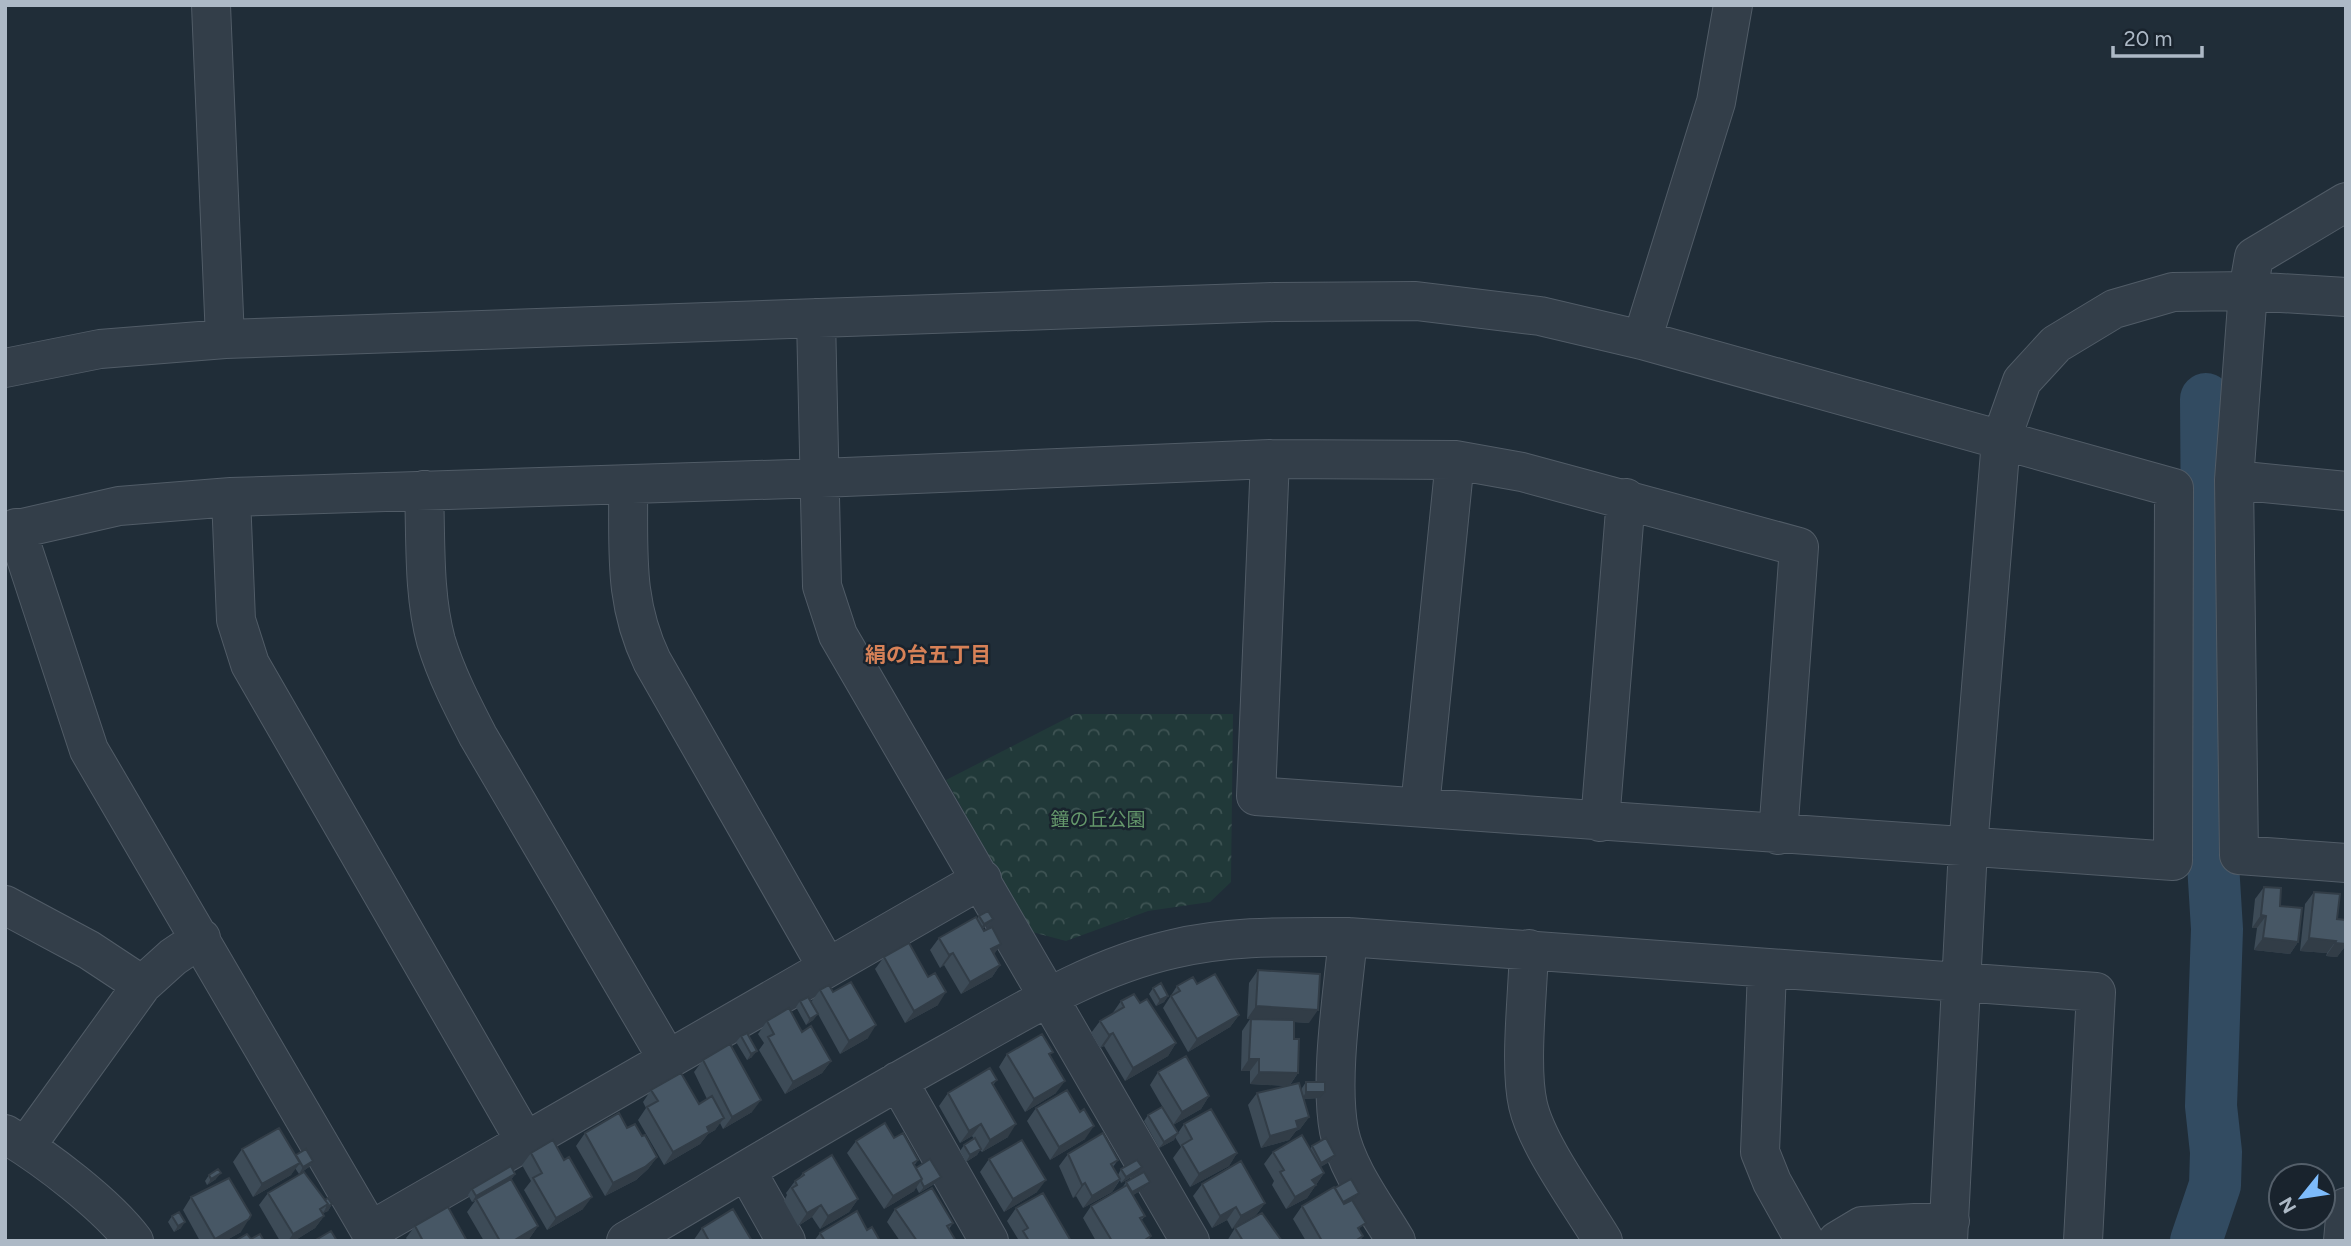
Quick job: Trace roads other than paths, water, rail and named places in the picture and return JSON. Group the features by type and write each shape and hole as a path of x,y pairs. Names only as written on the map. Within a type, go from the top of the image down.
{"street":[{"path":"211,5 225,339"},
{"path":"1642,340 1716,102 1733,5"},
{"path":"2346,202 2254,257 2248,291 2234,480 2239,855 2346,863"},
{"path":"1836,1241 1862,1227 1949,1231 1968,848 2001,440 2022,381 2056,345 2114,309 2173,292 2248,291 2346,297"},
{"path":"5,368 100,349 225,339 1275,302 1416,302 1539,316 1642,340 2174,488 2173,861 1256,796 1270,459"},
{"path":"816,318 822,586 838,635 1051,996 1190,1241"},
{"path":"982,879 525,1141 373,1236 89,750 11,530 119,506 231,497 821,478 1270,459 1455,460 1522,472 1626,498 1799,547 1778,835"},
{"path":"1420,807 1455,460"},
{"path":"2234,480 2346,491"},
{"path":"628,485 629,593 637,630 652,661 827,967"},
{"path":"424,490 428,581 436,640 453,688 478,736 668,1060"},
{"path":"231,497 236,620 250,664 525,1141"},
{"path":"1600,822 1626,498"},
{"path":"5,905 89,950 142,985"},
{"path":"626,1241 898,1081 1051,996 1109,968 1173,949 1243,937 1348,937 1530,949 1767,970 2096,992 2083,1241"},
{"path":"1348,937 1335,1097 1340,1132 1353,1166 1396,1241"},
{"path":"134,1241 121,1224 16,1140 142,985 173,957 201,938"},
{"path":"1530,949 1525,1081 1528,1105 1537,1130 1603,1241"},
{"path":"1767,970 1760,1152 1772,1182 1805,1241"},
{"path":"898,1081 989,1241"},
{"path":"746,1170 786,1241"},
{"path":"2343,1241 2346,1207"}],"waterway":[{"path":"2196,1241 2215,1185 2216,1152 2211,1106 2217,929 2202,685 2207,540 2206,399"}],"district":[{"name":"絹の台五丁目","path":"928,655"}],"park label":[{"name":"鐘の丘公園","path":"1098,819"}]}
